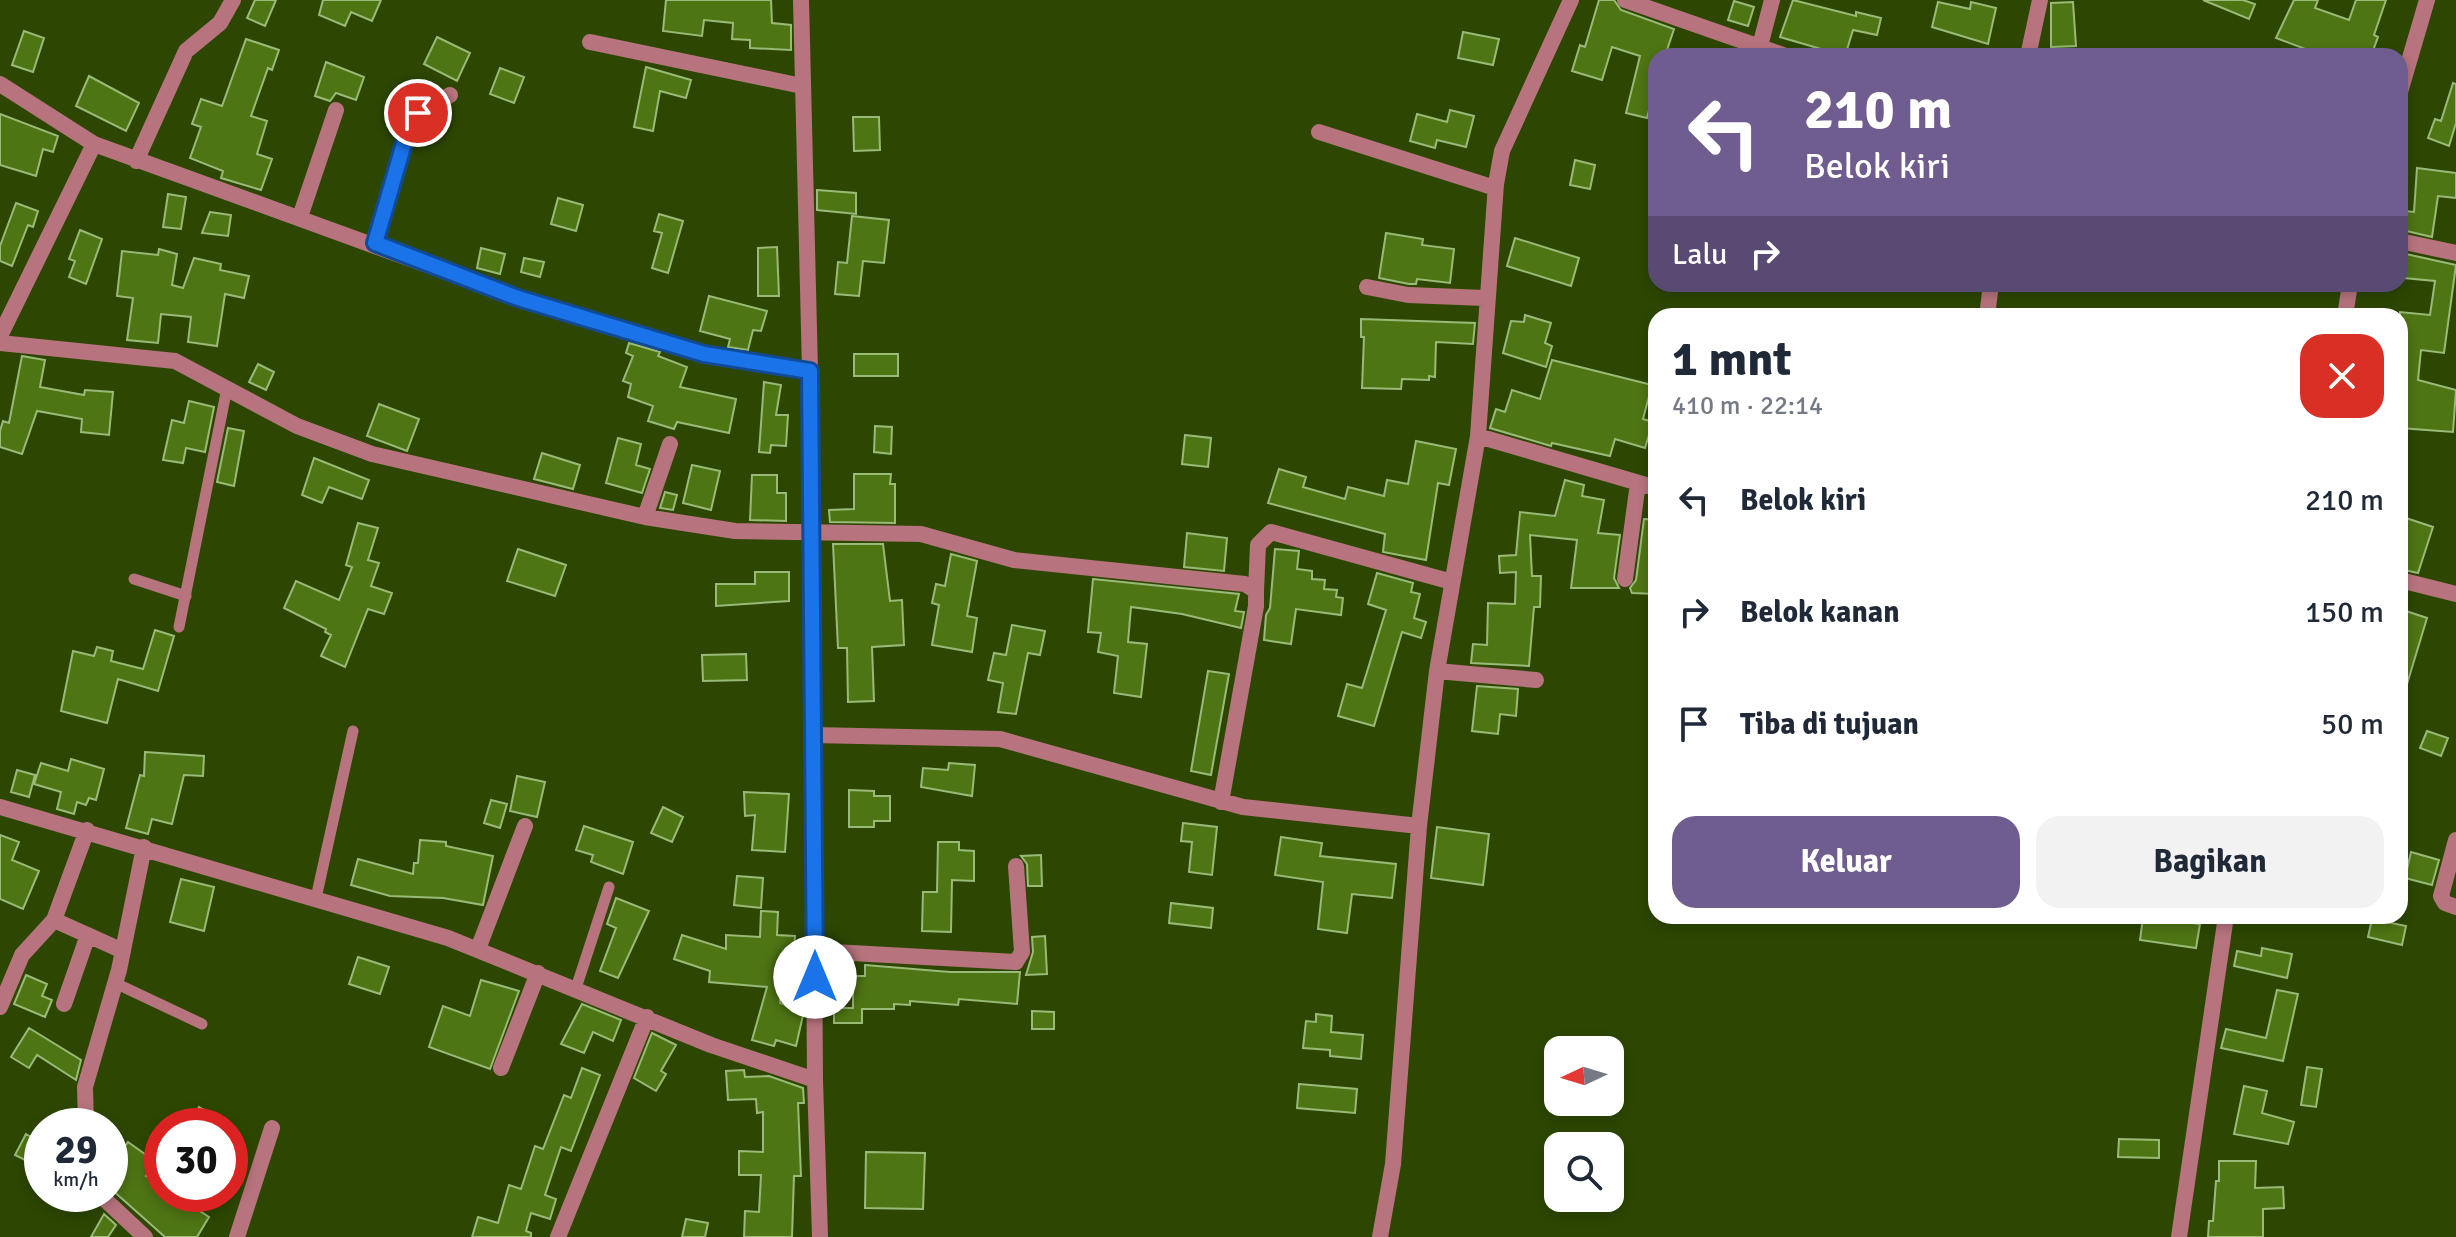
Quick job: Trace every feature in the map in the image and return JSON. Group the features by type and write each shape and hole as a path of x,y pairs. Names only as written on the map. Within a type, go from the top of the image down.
{"street":[{"path":"136,161 186,51 220,23 233,0"},
{"path":"801,0 810,371 815,1080 820,1237"},
{"path":"1380,1237 1393,1164 1419,826 1437,671 1478,436 1485,298 1495,188 1502,151 1571,0"},
{"path":"1625,0 1765,48"},
{"path":"1760,46 1772,0"},
{"path":"2030,48 2040,0"},
{"path":"2408,65 2427,0"},
{"path":"590,42 802,86"},
{"path":"0,84 94,144 375,243 518,298 704,354 810,371"},
{"path":"375,243 407,133 418,113 450,95"},
{"path":"300,217 336,110"},
{"path":"1319,132 1495,188"},
{"path":"0,336 94,144"},
{"path":"2408,243 2456,253"},
{"path":"1367,287 1408,295 1485,298"},
{"path":"0,343 175,361 297,426 372,454 645,517 735,531 921,534 1014,560 1245,584 1256,591"},
{"path":"1478,436 1648,486"},
{"path":"645,517 670,444"},
{"path":"1625,579 1638,483"},
{"path":"1221,802 1256,606 1258,545 1271,532 1452,582"},
{"path":"2408,582 2456,594"},
{"path":"1437,671 1536,680"},
{"path":"813,735 1000,739 1221,802 1419,826"},
{"path":"0,807 316,898 478,949 711,1045 815,1080"},
{"path":"478,949 525,826"},
{"path":"0,1007 22,955 54,920 87,830"},
{"path":"2456,840 2441,893 2445,903 2456,907"},
{"path":"86,1108 85,1087 123,951 144,847"},
{"path":"815,951 1016,962 1022,952 1016,866"},
{"path":"54,920 123,951"},
{"path":"2179,1237 2225,924"},
{"path":"64,1004 88,935"},
{"path":"501,1068 538,973"},
{"path":"558,1237 647,1017"},
{"path":"237,1237 272,1128"},
{"path":"118,1212 145,1237"}],"lane":[{"path":"179,627 227,388"},
{"path":"134,579 186,596"},
{"path":"316,898 353,731"},
{"path":"576,988 609,887"},
{"path":"115,983 202,1024"}],"building":[{"path":"255,0 276,0 265,26 247,18"},
{"path":"323,0 381,0 372,21 351,12 345,26 319,15"},
{"path":"666,0 771,0 772,23 791,25 791,50 750,48 750,40 732,39 733,23 704,20 702,36 663,31"},
{"path":"1599,0 1614,0 1621,10 1674,29 1668,48 1648,48 1647,118 1626,113 1640,56 1612,47 1602,80 1572,71 1580,45 1585,47"},
{"path":"1793,0 1856,16 1856,12 1881,18 1877,35 1853,30 1847,48 1818,48 1780,37"},
{"path":"2203,0 2243,0 2255,4 2249,19"},
{"path":"2294,0 2318,0 2315,8 2349,20 2356,0 2386,0 2374,35 2378,37 2374,48 2303,48 2276,38"},
{"path":"1734,1 1754,7 1748,26 1728,20"},
{"path":"1938,2 1970,9 1971,2 1996,8 1988,44 1932,27"},
{"path":"2073,2 2076,46 2051,47 2051,3"},
{"path":"24,31 44,38 33,72 12,65"},
{"path":"1463,32 1499,39 1493,65 1458,58"},
{"path":"437,37 470,53 457,81 424,64"},
{"path":"246,39 279,50 272,70 268,68 251,116 267,121 257,154 272,159 261,190 221,178 223,171 190,158 201,127 192,124 201,99 222,106"},
{"path":"326,62 364,77 356,100 336,93 330,101 315,96"},
{"path":"646,67 691,80 686,98 660,91 653,131 634,127"},
{"path":"500,68 524,77 514,103 490,94"},
{"path":"89,76 139,103 126,131 76,106"},
{"path":"2453,83 2456,84 2456,123 2449,146 2428,138 2435,119 2441,121"},
{"path":"1450,110 1474,116 1466,147 1437,140 1435,148 1410,141 1417,114 1447,122"},
{"path":"0,114 58,136 53,152 43,149 36,176 0,165"},
{"path":"853,117 879,117 880,150 854,151"},
{"path":"1575,160 1595,165 1590,189 1570,185"},
{"path":"2417,168 2456,173 2456,198 2438,196 2432,237 2408,231 2408,211 2414,212"},
{"path":"817,190 856,193 856,214 817,210"},
{"path":"168,194 186,197 181,229 163,227"},
{"path":"558,198 583,205 576,231 551,224"},
{"path":"16,203 38,211 33,227 28,225 12,266 0,261 0,246"},
{"path":"210,212 231,215 228,236 202,233"},
{"path":"659,214 683,221 668,273 652,268 662,233 654,231"},
{"path":"852,216 889,220 884,263 863,261 859,296 835,294 838,262 847,263"},
{"path":"80,230 102,239 86,284 69,277 75,261 69,259"},
{"path":"1386,233 1423,239 1422,245 1454,249 1450,283 1417,279 1416,284 1409,284 1379,278"},
{"path":"1515,238 1579,258 1571,286 1507,266"},
{"path":"777,247 779,296 758,296 758,248"},
{"path":"481,248 505,254 500,274 477,268"},
{"path":"159,249 177,254 172,285 183,288 194,258 221,264 220,270 249,276 244,298 225,294 217,346 188,342 191,317 161,314 158,343 127,340 133,298 117,296 122,251 158,255"},
{"path":"2408,254 2456,265 2444,353 2421,350 2418,380 2456,390 2453,432 2408,429 2408,313 2430,315 2435,281 2408,278"},
{"path":"524,258 544,262 540,277 521,272"},
{"path":"709,296 767,311 761,331 753,330 748,350 728,347 730,339 700,331"},
{"path":"1525,315 1551,323 1545,343 1552,346 1546,367 1503,353 1511,321 1524,322"},
{"path":"1361,319 1475,323 1473,344 1436,342 1435,377 1429,376 1429,380 1402,379 1401,389 1362,388 1364,337 1361,337"},
{"path":"629,343 660,352 658,356 687,367 680,387 736,399 729,433 677,422 674,429 648,421 653,406 628,397 631,384 623,381 633,356 626,353"},
{"path":"854,354 898,354 898,376 854,376"},
{"path":"22,356 45,360 40,387 84,395 85,390 113,392 109,435 81,432 82,419 37,411 22,454 0,447 0,431 3,421 9,423"},
{"path":"1552,360 1648,384 1643,419 1648,420 1645,448 1615,439 1610,456 1552,443 1551,446 1490,428 1496,409 1505,412 1512,390 1540,399"},
{"path":"258,364 274,372 266,390 249,382"},
{"path":"764,382 781,385 776,415 788,415 786,446 771,445 770,453 759,452"},
{"path":"189,401 214,407 205,452 186,448 183,463 163,460 172,420 184,423"},
{"path":"379,404 419,419 407,451 367,436"},
{"path":"875,426 892,427 891,454 874,452"},
{"path":"228,428 244,431 234,486 217,482"},
{"path":"1185,435 1211,438 1208,467 1182,464"},
{"path":"618,438 641,444 636,465 650,469 642,493 606,483"},
{"path":"1416,441 1456,449 1449,485 1438,483 1426,560 1383,552 1385,534 1268,503 1279,469 1306,477 1303,487 1345,499 1348,487 1384,496 1387,480 1408,484"},
{"path":"542,453 580,465 573,489 534,479"},
{"path":"314,458 369,480 362,499 329,487 322,503 302,495"},
{"path":"692,465 720,471 711,510 683,503"},
{"path":"854,474 891,474 890,484 895,484 895,523 830,522 829,510 854,509"},
{"path":"752,475 777,475 777,493 786,493 786,521 750,520"},
{"path":"1565,480 1584,485 1582,496 1604,500 1598,533 1620,535 1614,578 1619,588 1571,588 1577,540 1530,535 1532,576 1541,576 1540,607 1534,607 1529,666 1471,663 1473,644 1487,645 1488,603 1515,604 1516,572 1500,573 1499,556 1516,555 1520,512 1555,516"},
{"path":"665,492 677,495 673,510 660,508"},
{"path":"1644,519 1648,519 1648,594 1632,593 1630,588 1636,580"},
{"path":"2408,519 2433,527 2418,573 2408,571"},
{"path":"358,523 378,528 368,560 379,563 371,586 392,593 384,614 368,609 345,667 321,656 331,635 325,632 326,629 284,608 296,581 339,600 352,567 346,565"},
{"path":"1187,533 1227,538 1224,571 1184,567"},
{"path":"833,544 883,544 890,601 902,600 904,645 872,647 874,701 848,702 847,648 838,648"},
{"path":"518,549 566,565 555,596 507,581"},
{"path":"1275,549 1299,551 1297,569 1312,571 1312,579 1325,580 1324,589 1337,590 1336,597 1343,598 1341,615 1296,609 1291,644 1264,640"},
{"path":"951,554 977,561 967,616 977,618 972,652 932,645 939,605 932,603 936,584 945,586"},
{"path":"755,572 789,572 789,601 716,606 716,584 755,584"},
{"path":"1377,573 1413,583 1411,592 1420,594 1414,618 1426,622 1421,638 1402,632 1374,726 1338,716 1347,684 1362,688 1386,610 1368,604"},
{"path":"1093,579 1239,594 1235,611 1244,612 1241,628 1182,614 1131,607 1128,642 1147,644 1141,697 1114,693 1118,656 1098,652 1101,633 1088,632"},
{"path":"2408,612 2427,618 2408,681"},
{"path":"1012,625 1045,631 1040,655 1028,653 1016,714 998,712 1003,683 988,680 994,653 1006,655"},
{"path":"155,630 174,636 158,691 118,679 107,723 61,711 73,651 94,656 97,647 113,651 111,661 143,669"},
{"path":"746,654 747,680 703,681 702,655"},
{"path":"1208,671 1229,674 1211,775 1191,771"},
{"path":"1477,686 1518,689 1516,716 1500,714 1498,734 1472,731"},
{"path":"2427,731 2448,738 2441,756 2420,748"},
{"path":"145,752 204,756 203,776 184,775 172,824 152,819 148,834 126,828 140,775 144,776"},
{"path":"71,759 104,769 96,800 89,798 86,805 77,802 74,814 57,809 61,792 34,784 41,763 68,771"},
{"path":"949,763 975,765 972,796 921,787 923,768 948,770"},
{"path":"17,770 35,775 29,797 11,792"},
{"path":"517,776 545,782 537,817 510,811"},
{"path":"849,790 874,791 874,796 890,796 890,821 874,821 874,827 849,827"},
{"path":"744,792 789,794 785,852 752,850 755,815 745,816"},
{"path":"491,800 507,804 500,828 484,823"},
{"path":"663,807 683,817 672,842 651,833"},
{"path":"1183,823 1217,827 1212,875 1189,872 1192,842 1181,841"},
{"path":"584,826 633,842 623,874 591,862 593,855 576,850"},
{"path":"1437,827 1489,834 1483,885 1431,878"},
{"path":"0,835 19,842 12,860 39,871 23,909 0,899"},
{"path":"1281,837 1322,843 1320,856 1396,864 1392,898 1352,894 1347,933 1318,929 1323,882 1275,875"},
{"path":"420,840 446,842 446,846 493,856 483,905 443,898 390,896 351,885 358,859 413,874 414,863 418,863"},
{"path":"938,842 959,842 959,850 974,851 974,881 952,880 951,932 922,931 923,892 937,892"},
{"path":"2411,852 2439,860 2432,885 2408,879"},
{"path":"1041,855 1042,886 1028,886 1027,864 1021,856"},
{"path":"737,876 763,878 761,908 734,905"},
{"path":"181,879 214,887 204,931 170,922"},
{"path":"616,898 649,911 618,978 600,971 616,928 607,924"},
{"path":"1171,903 1213,908 1211,928 1169,923"},
{"path":"761,911 778,912 777,935 795,936 794,955 784,955 780,1003 804,1011 796,1046 776,1040 774,1046 752,1040 767,987 709,982 710,971 674,959 682,935 726,949 726,935 760,937"},
{"path":"2142,924 2200,924 2196,948 2140,940"},
{"path":"2371,924 2406,926 2402,945 2368,937"},
{"path":"1045,936 1047,974 1026,975 1033,952 1032,937"},
{"path":"2262,948 2292,954 2287,978 2234,966 2237,951 2261,956"},
{"path":"358,957 389,967 380,994 349,984"},
{"path":"865,965 950,972 1020,972 1017,1004 959,999 958,1005 910,1001 910,1005 894,1004 894,1009 862,1009 862,1023 834,1023 834,1008 853,1008 853,976 865,976"},
{"path":"26,975 47,984 42,996 52,1000 45,1017 14,1004"},
{"path":"481,980 519,991 490,1069 429,1047 443,1006 470,1016"},
{"path":"2277,990 2298,994 2283,1061 2221,1048 2226,1029 2266,1038"},
{"path":"582,1004 621,1020 613,1041 593,1032 584,1053 561,1044"},
{"path":"1032,1011 1054,1012 1054,1029 1032,1029"},
{"path":"1316,1014 1332,1016 1331,1032 1363,1035 1361,1059 1330,1056 1330,1050 1303,1048 1306,1021 1316,1022"},
{"path":"29,1028 81,1060 76,1080 37,1055 29,1068 11,1057"},
{"path":"652,1033 676,1045 661,1071 666,1074 656,1091 634,1078"},
{"path":"2307,1067 2322,1069 2316,1107 2301,1105"},
{"path":"582,1068 600,1075 571,1151 561,1147 545,1195 556,1199 550,1219 531,1213 526,1231 531,1233 531,1237 472,1237 478,1217 498,1223 509,1185 521,1189 535,1146 543,1149 564,1095 571,1098"},
{"path":"744,1070 745,1077 769,1076 803,1088 804,1103 798,1103 801,1176 794,1176 792,1237 744,1237 745,1211 759,1212 761,1175 739,1175 739,1151 763,1152 763,1112 757,1113 756,1099 728,1100 726,1071"},
{"path":"1299,1084 1357,1089 1355,1113 1297,1108"},
{"path":"2244,1086 2267,1091 2262,1113 2294,1122 2288,1144 2234,1134"},
{"path":"24,1138 24,1160 15,1155"},
{"path":"2119,1139 2159,1140 2159,1158 2118,1157"},
{"path":"128,1142 144,1153 144,1212 201,1212 209,1217 197,1237 165,1237 128,1204"},
{"path":"866,1152 925,1153 923,1209 865,1208"},
{"path":"2219,1161 2256,1161 2255,1188 2283,1187 2284,1208 2263,1209 2263,1237 2208,1237 2209,1221 2213,1221 2216,1181 2219,1181"},
{"path":"104,1214 116,1225 108,1237 91,1237"},
{"path":"686,1219 708,1223 705,1237 682,1237"}],"route":[{"path":"418,113 407,133 375,243 518,298 704,354 810,371 815,977"}]}
